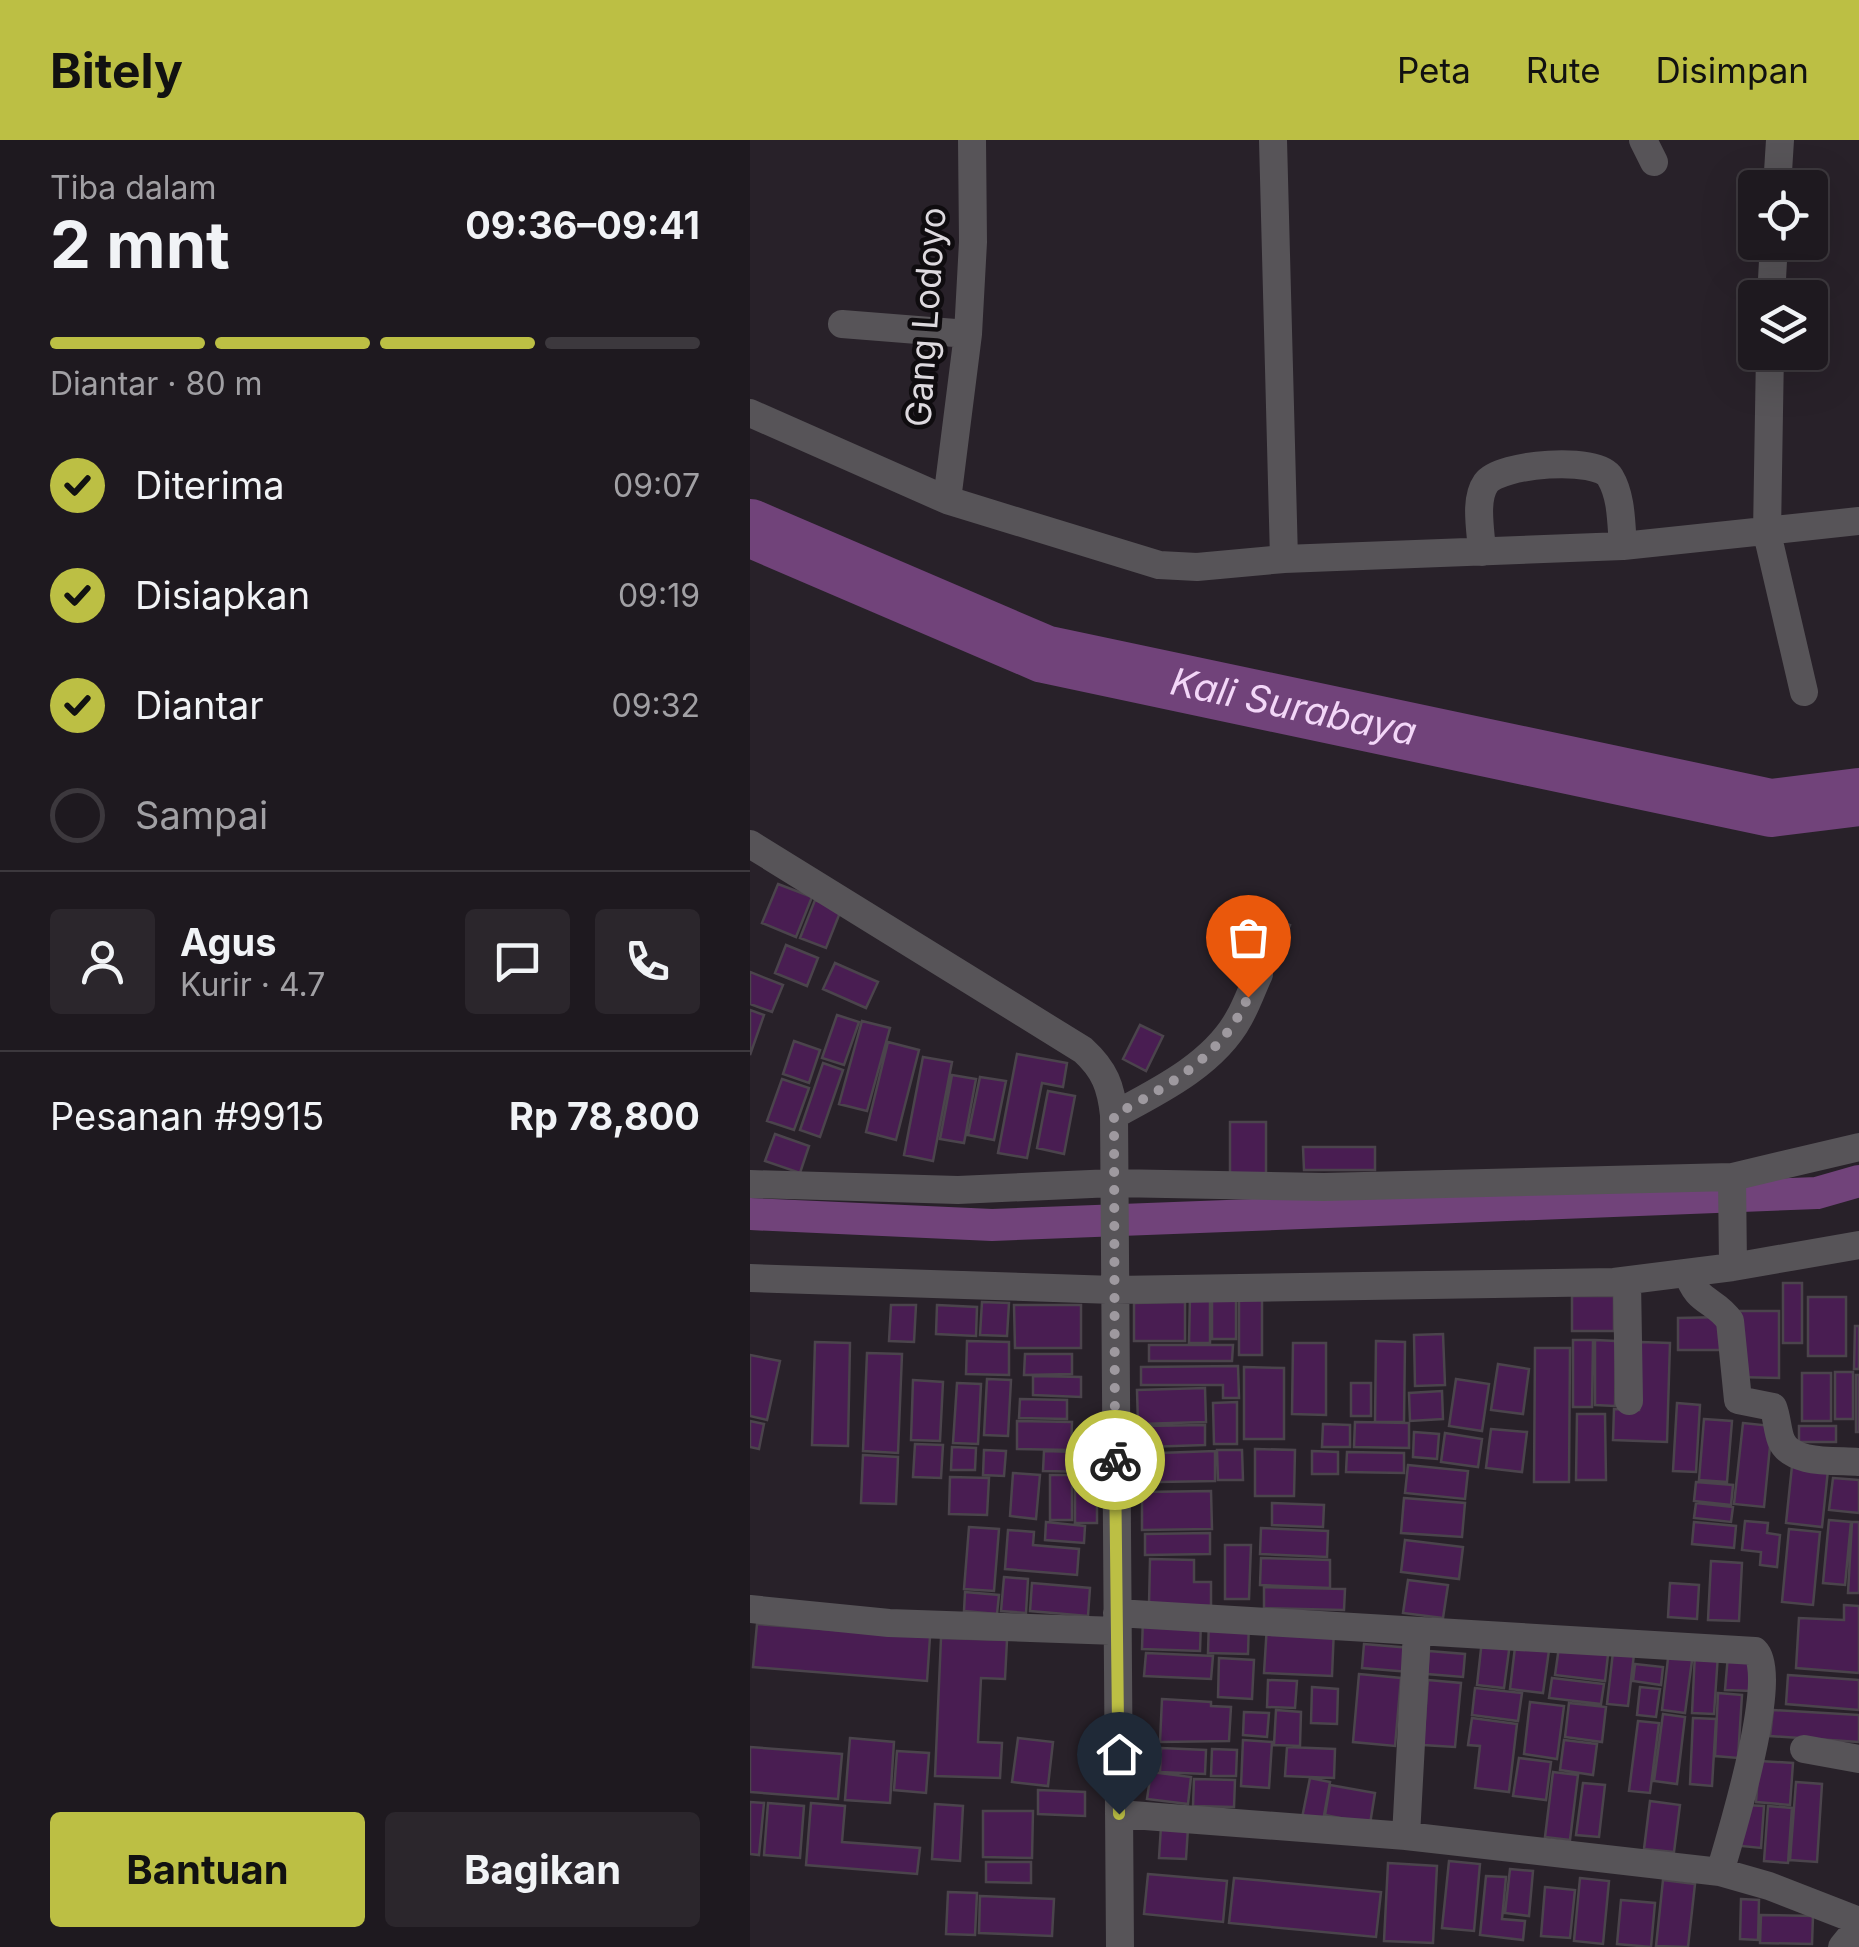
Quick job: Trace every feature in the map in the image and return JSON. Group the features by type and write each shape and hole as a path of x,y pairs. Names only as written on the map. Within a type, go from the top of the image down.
{"street":[{"name":"Gang Lodoyo","path":"948,500 968,334 973,242 972,140"},
{"path":"1273,140 1284,559"},
{"path":"1778,170 1780,140"},
{"path":"842,324 968,334"},
{"path":"1770,370 1766,532 1804,692"},
{"path":"750,413 948,500 1159,564 1197,567 1284,559 1623,546 1859,521"},
{"path":"1482,552 1482,490 1492,476 1514,468 1572,465 1599,468 1612,479 1623,546"},
{"path":"750,844 1083,1050 1107,1078 1114,1115 1120,1947"},
{"path":"1114,1115 1172,1084 1214,1049 1238,1021 1259,974"},
{"path":"750,1184 958,1190 1731,1184 1859,1146"},
{"path":"1731,1184 1733,1260"},
{"path":"750,1278 1627,1281 1688,1273 1733,1260 1859,1244"},
{"path":"1688,1273 1697,1294 1723,1312 1730,1322 1738,1400 1774,1407 1780,1437 1790,1452 1859,1462"},
{"path":"1627,1281 1629,1401"},
{"path":"750,1609 889,1622 1117,1622 1417,1630 1747,1648 1759,1653 1764,1670 1752,1748 1720,1872"},
{"path":"1406,1836 1417,1630"},
{"path":"1804,1749 1859,1759"},
{"path":"1119,1814 1406,1836 1720,1872 1769,1886 1859,1924 1842,1947"}],"building":[{"path":"778,884 812,897 796,937 762,923"},
{"path":"815,900 841,910 826,948 800,938"},
{"path":"1275,918 1290,925 1271,967 1256,960"},
{"path":"786,945 818,958 807,986 775,973"},
{"path":"835,963 878,982 866,1008 823,989"},
{"path":"750,972 783,985 772,1012 750,1004"},
{"path":"750,1010 764,1015 750,1055"},
{"path":"837,1015 859,1022 844,1065 822,1058"},
{"path":"862,1021 890,1028 867,1111 839,1104"},
{"path":"1140,1025 1163,1036 1146,1071 1123,1059"},
{"path":"794,1041 820,1050 809,1083 783,1074"},
{"path":"888,1042 919,1050 896,1140 866,1132"},
{"path":"1017,1054 1067,1063 1063,1087 1042,1083 1027,1158 998,1153"},
{"path":"923,1057 952,1062 933,1161 904,1155"},
{"path":"823,1063 843,1070 820,1137 800,1130"},
{"path":"952,1075 976,1079 964,1143 940,1139"},
{"path":"980,1077 1006,1081 994,1140 968,1135"},
{"path":"782,1079 809,1088 794,1130 767,1121"},
{"path":"1048,1091 1075,1096 1064,1154 1037,1148"},
{"path":"1230,1122 1266,1122 1266,1179 1230,1179"},
{"path":"775,1134 809,1146 800,1173 765,1161"},
{"path":"1303,1147 1375,1147 1375,1170 1304,1170"},
{"path":"1783,1283 1802,1283 1802,1343 1783,1343"},
{"path":"1190,1296 1210,1296 1210,1343 1189,1343"},
{"path":"1572,1296 1614,1296 1614,1331 1572,1331"},
{"path":"1808,1297 1846,1297 1846,1356 1808,1356"},
{"path":"1212,1298 1236,1298 1236,1339 1212,1339"},
{"path":"1239,1300 1262,1300 1262,1355 1239,1355"},
{"path":"982,1302 1009,1303 1007,1336 980,1335"},
{"path":"1185,1302 1185,1341 1134,1341 1134,1303"},
{"path":"891,1305 916,1305 914,1342 889,1341"},
{"path":"937,1305 977,1307 976,1336 936,1334"},
{"path":"1014,1305 1081,1305 1081,1348 1015,1348"},
{"path":"1736,1311 1779,1311 1779,1378 1737,1377"},
{"path":"1724,1317 1724,1350 1678,1350 1678,1318"},
{"path":"1855,1326 1859,1326 1859,1369 1854,1369"},
{"path":"1443,1334 1445,1385 1415,1386 1414,1335"},
{"path":"1573,1340 1593,1340 1592,1407 1573,1407"},
{"path":"1595,1340 1616,1341 1615,1406 1595,1405"},
{"path":"967,1341 1009,1342 1009,1375 966,1374"},
{"path":"1376,1341 1405,1342 1404,1422 1375,1422"},
{"path":"815,1342 850,1343 848,1446 812,1445"},
{"path":"1640,1342 1670,1343 1667,1442 1613,1440 1614,1409 1639,1410"},
{"path":"1293,1343 1326,1343 1326,1415 1292,1414"},
{"path":"1149,1345 1233,1345 1232,1361 1149,1361"},
{"path":"1535,1348 1570,1348 1569,1482 1534,1482"},
{"path":"867,1353 902,1354 898,1453 863,1451"},
{"path":"1025,1354 1072,1354 1072,1374 1024,1375"},
{"path":"750,1355 780,1361 767,1420 750,1416"},
{"path":"1498,1364 1529,1369 1523,1414 1491,1410"},
{"path":"1238,1366 1239,1398 1223,1398 1223,1385 1141,1385 1141,1367"},
{"path":"1244,1367 1284,1368 1284,1439 1244,1439"},
{"path":"1835,1372 1853,1372 1853,1419 1835,1419"},
{"path":"1802,1373 1831,1373 1831,1421 1802,1421"},
{"path":"1859,1375 1859,1432 1856,1432"},
{"path":"1033,1376 1081,1377 1081,1397 1033,1395"},
{"path":"987,1379 1011,1380 1008,1436 984,1435"},
{"path":"1456,1379 1489,1384 1482,1431 1449,1426"},
{"path":"913,1380 943,1382 940,1441 911,1440"},
{"path":"957,1383 981,1384 978,1444 953,1443"},
{"path":"1351,1383 1371,1383 1371,1416 1351,1416"},
{"path":"1205,1388 1206,1422 1138,1424 1137,1390"},
{"path":"1442,1391 1443,1419 1410,1421 1409,1393"},
{"path":"1020,1399 1067,1400 1067,1419 1019,1418"},
{"path":"1237,1402 1237,1444 1214,1444 1213,1403"},
{"path":"1677,1403 1700,1405 1696,1472 1673,1471"},
{"path":"1577,1414 1605,1414 1606,1480 1576,1480"},
{"path":"1704,1419 1732,1421 1727,1482 1699,1480"},
{"path":"750,1421 764,1424 759,1449 750,1447"},
{"path":"1017,1421 1072,1422 1071,1450 1017,1449"},
{"path":"1355,1422 1409,1423 1409,1448 1354,1447"},
{"path":"1743,1423 1772,1426 1764,1507 1734,1504"},
{"path":"1323,1424 1350,1425 1350,1447 1322,1447"},
{"path":"1205,1425 1205,1445 1144,1447 1143,1426"},
{"path":"1799,1426 1836,1426 1836,1442 1799,1442"},
{"path":"1491,1429 1527,1432 1522,1472 1486,1468"},
{"path":"1076,1432 1094,1432 1094,1472 1043,1471 1044,1451 1076,1452"},
{"path":"1414,1432 1439,1434 1437,1459 1413,1457"},
{"path":"1445,1433 1482,1439 1478,1467 1441,1462"},
{"path":"915,1444 943,1445 941,1478 913,1477"},
{"path":"952,1447 976,1448 975,1470 951,1470"},
{"path":"1255,1449 1295,1450 1294,1496 1255,1496"},
{"path":"984,1450 1006,1451 1004,1476 983,1475"},
{"path":"1217,1450 1242,1450 1243,1480 1218,1480"},
{"path":"1215,1451 1215,1481 1159,1482 1159,1453"},
{"path":"1312,1451 1338,1452 1338,1474 1312,1474"},
{"path":"1347,1452 1404,1453 1404,1473 1346,1472"},
{"path":"1135,1453 1156,1453 1156,1483 1135,1484"},
{"path":"863,1455 898,1457 896,1504 861,1503"},
{"path":"1408,1465 1468,1471 1465,1499 1405,1493"},
{"path":"1792,1466 1828,1470 1822,1527 1786,1523"},
{"path":"1013,1473 1040,1475 1036,1519 1010,1516"},
{"path":"1097,1474 1097,1523 1075,1523 1075,1475"},
{"path":"1050,1475 1072,1475 1072,1520 1050,1520"},
{"path":"950,1477 989,1478 987,1515 949,1514"},
{"path":"1833,1478 1859,1480 1859,1513 1829,1510"},
{"path":"1696,1482 1733,1485 1731,1505 1694,1501"},
{"path":"1211,1491 1212,1529 1142,1530 1142,1492"},
{"path":"1404,1498 1465,1503 1462,1537 1401,1533"},
{"path":"1272,1503 1324,1505 1323,1527 1272,1525"},
{"path":"1696,1503 1733,1507 1731,1522 1694,1518"},
{"path":"1829,1520 1851,1522 1845,1585 1823,1583"},
{"path":"1745,1521 1768,1523 1767,1533 1780,1535 1777,1567 1760,1565 1761,1552 1742,1550"},
{"path":"1046,1522 1085,1526 1084,1543 1045,1540"},
{"path":"1694,1522 1736,1526 1734,1548 1692,1544"},
{"path":"1852,1522 1859,1522 1859,1593 1848,1593"},
{"path":"969,1527 999,1529 994,1591 964,1589"},
{"path":"1261,1528 1328,1531 1327,1557 1260,1554"},
{"path":"1789,1529 1820,1532 1813,1605 1782,1602"},
{"path":"1008,1530 1034,1532 1033,1545 1079,1549 1077,1575 1005,1569"},
{"path":"1210,1533 1210,1554 1145,1555 1145,1534"},
{"path":"1405,1540 1463,1547 1459,1579 1401,1572"},
{"path":"1225,1545 1251,1545 1249,1599 1225,1599"},
{"path":"1261,1558 1330,1560 1330,1588 1260,1585"},
{"path":"1150,1559 1194,1560 1194,1582 1211,1582 1211,1606 1149,1605"},
{"path":"1711,1561 1742,1563 1739,1621 1708,1620"},
{"path":"1004,1577 1028,1579 1026,1613 1001,1611"},
{"path":"1408,1580 1448,1585 1443,1618 1403,1613"},
{"path":"1032,1583 1090,1588 1088,1616 1030,1611"},
{"path":"1670,1583 1699,1585 1697,1619 1668,1617"},
{"path":"1264,1587 1345,1589 1344,1610 1264,1608"},
{"path":"965,1592 999,1595 997,1614 964,1611"},
{"path":"1844,1605 1859,1606 1859,1673 1796,1668 1799,1618 1844,1620"},
{"path":"1143,1618 1201,1621 1200,1651 1142,1649"},
{"path":"1209,1619 1249,1621 1248,1654 1208,1653"},
{"path":"757,1624 930,1637 927,1681 753,1667"},
{"path":"1267,1625 1334,1628 1332,1676 1264,1673"},
{"path":"941,1638 1007,1640 1005,1679 981,1678 978,1742 1002,1743 1000,1778 935,1776"},
{"path":"1516,1639 1550,1643 1543,1693 1510,1689"},
{"path":"1482,1640 1510,1643 1504,1688 1477,1685"},
{"path":"1560,1640 1609,1646 1605,1681 1555,1675"},
{"path":"1364,1644 1411,1648 1409,1672 1362,1668"},
{"path":"1669,1650 1693,1653 1685,1713 1662,1710"},
{"path":"1429,1651 1465,1654 1463,1677 1427,1674"},
{"path":"1613,1652 1634,1654 1628,1706 1607,1704"},
{"path":"1146,1653 1213,1656 1211,1679 1144,1676"},
{"path":"1695,1653 1718,1654 1714,1714 1692,1713"},
{"path":"1728,1655 1754,1656 1752,1691 1725,1690"},
{"path":"1219,1658 1254,1660 1252,1699 1218,1697"},
{"path":"1635,1664 1663,1667 1661,1685 1633,1681"},
{"path":"1359,1674 1401,1678 1395,1746 1353,1742"},
{"path":"1788,1675 1859,1680 1859,1710 1786,1704"},
{"path":"1552,1678 1604,1684 1601,1704 1549,1698"},
{"path":"1268,1680 1297,1681 1295,1708 1267,1707"},
{"path":"1428,1680 1461,1683 1455,1747 1423,1745"},
{"path":"1312,1687 1338,1689 1337,1724 1311,1723"},
{"path":"1640,1687 1660,1689 1656,1717 1637,1715"},
{"path":"1475,1688 1522,1693 1518,1721 1472,1715"},
{"path":"1718,1693 1742,1695 1738,1758 1715,1756"},
{"path":"1162,1699 1231,1707 1229,1741 1160,1742"},
{"path":"1530,1702 1564,1706 1557,1759 1524,1754"},
{"path":"1569,1703 1606,1707 1602,1742 1565,1737"},
{"path":"1276,1710 1301,1712 1300,1746 1274,1745"},
{"path":"1773,1710 1859,1715 1859,1742 1770,1736"},
{"path":"1244,1712 1269,1713 1267,1737 1243,1735"},
{"path":"1663,1714 1685,1717 1677,1784 1654,1781"},
{"path":"1472,1718 1517,1724 1509,1792 1475,1788 1480,1746 1468,1745"},
{"path":"1693,1718 1716,1719 1712,1786 1690,1784"},
{"path":"1638,1721 1659,1723 1650,1793 1629,1791"},
{"path":"850,1738 894,1742 890,1803 845,1800"},
{"path":"1018,1738 1053,1742 1048,1786 1012,1782"},
{"path":"1243,1740 1272,1742 1269,1788 1241,1786"},
{"path":"1564,1740 1597,1744 1593,1775 1560,1770"},
{"path":"750,1747 842,1754 838,1799 750,1792"},
{"path":"1287,1747 1335,1749 1334,1778 1285,1776"},
{"path":"1161,1748 1206,1750 1205,1774 1160,1772"},
{"path":"1212,1749 1237,1750 1236,1776 1211,1776"},
{"path":"897,1751 929,1753 926,1793 894,1790"},
{"path":"1519,1758 1551,1762 1546,1800 1513,1796"},
{"path":"1759,1761 1793,1763 1790,1805 1756,1802"},
{"path":"1151,1772 1191,1777 1188,1804 1147,1799"},
{"path":"1553,1772 1578,1775 1570,1840 1545,1837"},
{"path":"1310,1778 1330,1782 1323,1821 1302,1818"},
{"path":"1194,1779 1235,1780 1234,1807 1193,1806"},
{"path":"1796,1782 1822,1784 1817,1862 1790,1860"},
{"path":"1583,1783 1605,1785 1599,1837 1576,1835"},
{"path":"1330,1785 1375,1793 1370,1824 1325,1815"},
{"path":"1038,1790 1085,1792 1085,1816 1038,1814"},
{"path":"1650,1801 1680,1805 1674,1852 1644,1849"},
{"path":"750,1802 764,1803 759,1855 750,1854"},
{"path":"768,1803 804,1806 800,1858 764,1855"},
{"path":"811,1803 845,1806 842,1842 920,1848 917,1874 806,1865"},
{"path":"935,1804 963,1806 960,1861 932,1859"},
{"path":"1744,1805 1764,1806 1761,1848 1741,1846"},
{"path":"1768,1806 1792,1808 1788,1863 1764,1861"},
{"path":"983,1811 1033,1811 1032,1858 983,1857"},
{"path":"1161,1826 1188,1828 1186,1859 1159,1858"},
{"path":"1449,1861 1480,1864 1474,1931 1442,1928"},
{"path":"986,1862 1031,1862 1031,1883 986,1882"},
{"path":"1388,1863 1437,1866 1433,1943 1384,1941"},
{"path":"1510,1869 1533,1871 1529,1916 1505,1913"},
{"path":"1148,1874 1227,1881 1223,1922 1144,1914"},
{"path":"1486,1876 1506,1877 1502,1919 1525,1921 1523,1940 1480,1935"},
{"path":"1234,1878 1381,1892 1376,1937 1229,1923"},
{"path":"1580,1878 1609,1881 1603,1944 1574,1941"},
{"path":"1663,1880 1695,1884 1688,1947 1656,1946"},
{"path":"1545,1887 1575,1890 1570,1938 1541,1936"},
{"path":"948,1892 977,1893 975,1935 946,1934"},
{"path":"980,1896 1054,1899 1052,1936 979,1933"},
{"path":"1741,1899 1759,1900 1758,1940 1740,1939"},
{"path":"1621,1900 1655,1903 1651,1947 1617,1944"},
{"path":"1761,1915 1813,1916 1812,1944 1760,1943"}],"waterway":[{"name":"Kali Surabaya","path":"750,528 1044,654 1771,808 1859,797"},
{"path":"750,1214 992,1225 1817,1193 1859,1181"}],"way so far":[{"path":"1115,1460 1114,1115 1172,1084 1214,1049 1238,1021 1248,997"}],"route":[{"path":"1115,1460 1119,1814"}]}
